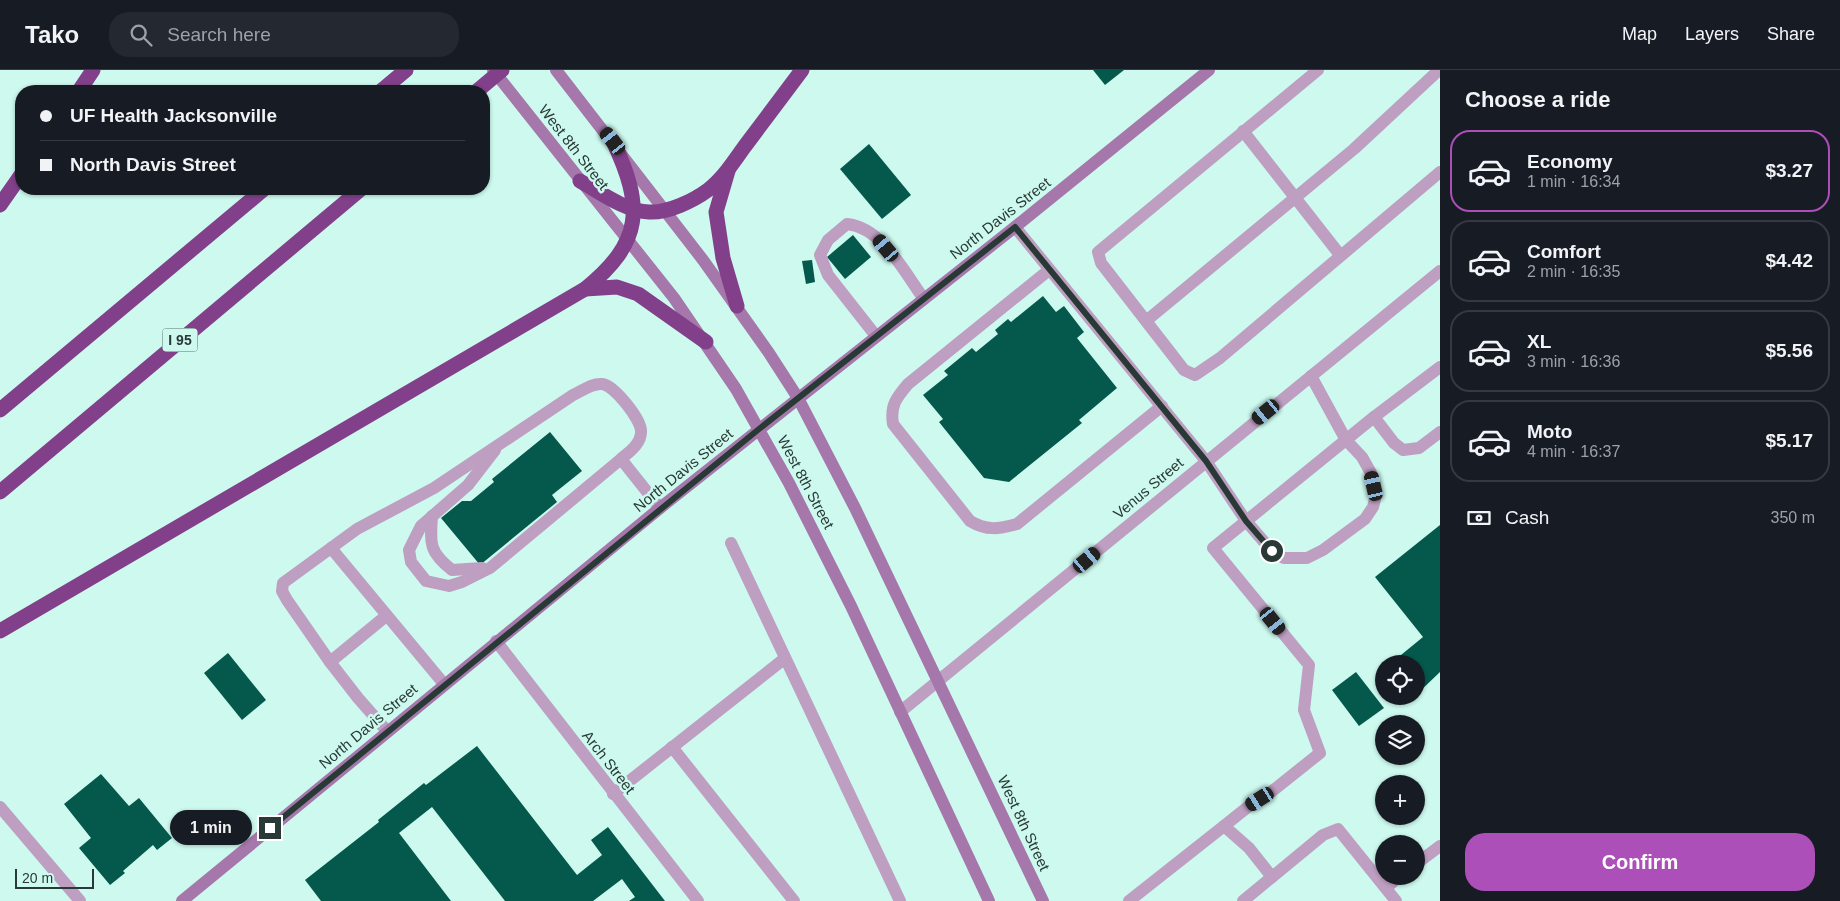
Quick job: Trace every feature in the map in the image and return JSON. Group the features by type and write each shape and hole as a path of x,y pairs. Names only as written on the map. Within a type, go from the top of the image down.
{"highway":[{"path":"83,85 93,70"},
{"path":"484,85 502,70"},
{"path":"580,181 633,208 649,212 665,210 693,199 710,189 729,168 802,70"},
{"path":"388,85 404,72"},
{"path":"0,631 585,289 618,259 628,241 633,226 633,208 626,168 613,141"},
{"path":"729,168 716,212 723,258 737,306"},
{"path":"0,205 15,183"},
{"path":"0,410 257,195"},
{"name":"I 95","path":"0,492 354,195"},
{"path":"585,289 616,288 638,294 706,342"}],"street":[{"name":"West 8th Street","path":"493,70 706,342 759,429 789,482 989,901"},
{"name":"West 8th Street","path":"556,70 613,141 737,306 798,398 828,453 1043,901"},
{"name":"North Davis Street","path":"182,901 660,508 1015,227 1209,70"},
{"path":"1318,70 1098,252 1101,263 1184,370 1195,375 1220,358 1440,172"},
{"path":"1146,321 1354,149 1439,70"},
{"path":"1244,131 1340,255"},
{"path":"876,336 828,275 820,256 828,240 847,224 859,225 875,235 924,299"},
{"path":"1015,227 1206,461 1246,521 1272,551 1284,558 1307,558 1323,550 1365,520 1374,507 1374,486 1371,473 1362,457 1346,440 1311,376"},
{"path":"1049,270 908,384 895,399 891,412 893,424 970,521 982,528 994,530 1016,524 1162,406"},
{"name":"Venus Street","path":"900,712 1440,271"},
{"path":"1129,901 1249,806 1271,792 1320,753 1304,710 1309,665 1214,548 1374,417 1440,367"},
{"path":"387,731 330,662 282,590 283,583 357,528 434,488 501,442 573,395 593,385 603,384 613,388 640,422 642,433 639,442 621,459 490,568 462,582 449,586 426,580 411,562 410,550 421,526 468,485 501,442"},
{"path":"1374,417 1394,443 1403,450 1419,448 1440,432"},
{"path":"621,459 660,508"},
{"path":"432,516 430,540 433,552 441,561 452,570 490,568"},
{"path":"731,543 784,659 900,901"},
{"path":"330,548 444,684"},
{"path":"330,662 386,616"},
{"name":"Arch Street","path":"496,641 698,901"},
{"path":"613,794 784,659"},
{"path":"672,747 794,901"},
{"path":"0,807 80,901"},
{"path":"1224,826 1249,848 1272,877"},
{"path":"1243,901 1322,835 1338,829 1396,901"},
{"path":"1425,857 1440,846"},
{"path":"1386,888 1390,885"}],"building":[{"path":"1093,70 1124,70 1105,85"},
{"path":"869,144 911,195 882,219 840,169"},
{"path":"853,235 871,257 845,279 827,257"},
{"path":"812,260 815,282 806,284 802,261"},
{"path":"1043,296 1056,312 1064,306 1084,332 1077,338 1117,388 1079,420 1082,423 1009,482 984,478 939,422 943,419 923,395 948,375 944,371 972,348 976,352 998,334 995,330 1008,319 1011,322"},
{"path":"550,432 582,471 552,495 557,502 480,565 441,518 462,501 471,501 494,482 492,479"},
{"path":"1440,525 1440,672 1425,686 1425,655 1401,655 1423,637 1375,577"},
{"path":"228,653 266,700 242,720 204,673"},
{"path":"1356,672 1375,696 1375,705 1382,705 1384,708 1359,726 1332,690"},
{"path":"477,746 577,875 602,855 591,840 608,827 665,901 629,901 635,897 622,879 593,901 505,901 432,807 399,833 451,901 321,901 305,880 379,822 378,820 424,783 426,785"},
{"path":"101,774 129,806 139,798 172,838 157,850 153,845 110,885 79,848 91,838 64,804"}],"route":[{"path":"270,828 496,641 759,429 1015,227 1206,461 1246,521 1272,551"}]}
